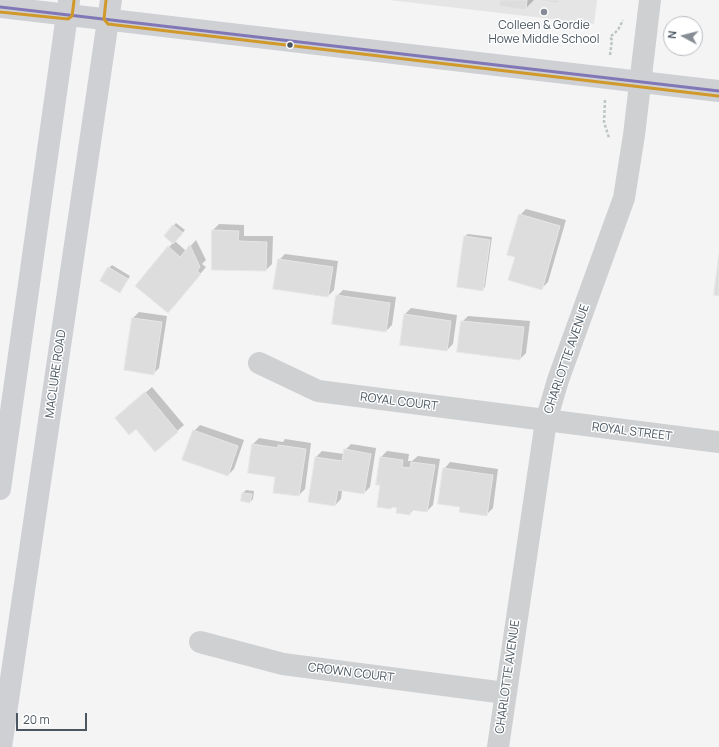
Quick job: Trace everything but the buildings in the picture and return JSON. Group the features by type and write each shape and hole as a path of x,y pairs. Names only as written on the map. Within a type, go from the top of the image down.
{"main road":[{"path":"0,7 68,7 110,10 719,91"},
{"path":"0,489 68,7"},
{"name":"MACLURE ROAD","path":"2,747 110,10"}],"street":[{"name":"CHARLOTTE AVENUE","path":"498,747 546,421 558,380 624,198 641,81 650,0"},
{"name":"ROYAL COURT","path":"259,363 318,391 546,421"},
{"name":"ROYAL STREET","path":"546,421 719,442"},
{"name":"CROWN COURT","path":"200,642 283,664 505,693"}],"path":[{"path":"612,40 610,37 618,30 624,15"}],"shaded area":[{"name":"Colleen & Gordie Howe Middle School","path":"389,0 597,0 594,24"}],"transit line":[{"path":"106,0 104,19 108,24 718,96"},
{"path":"0,12 68,19 72,16 74,1"},
{"path":"0,7 719,91"}],"place":[{"name":"Colleen & Gordie Howe Middle School","path":"544,12"}]}
